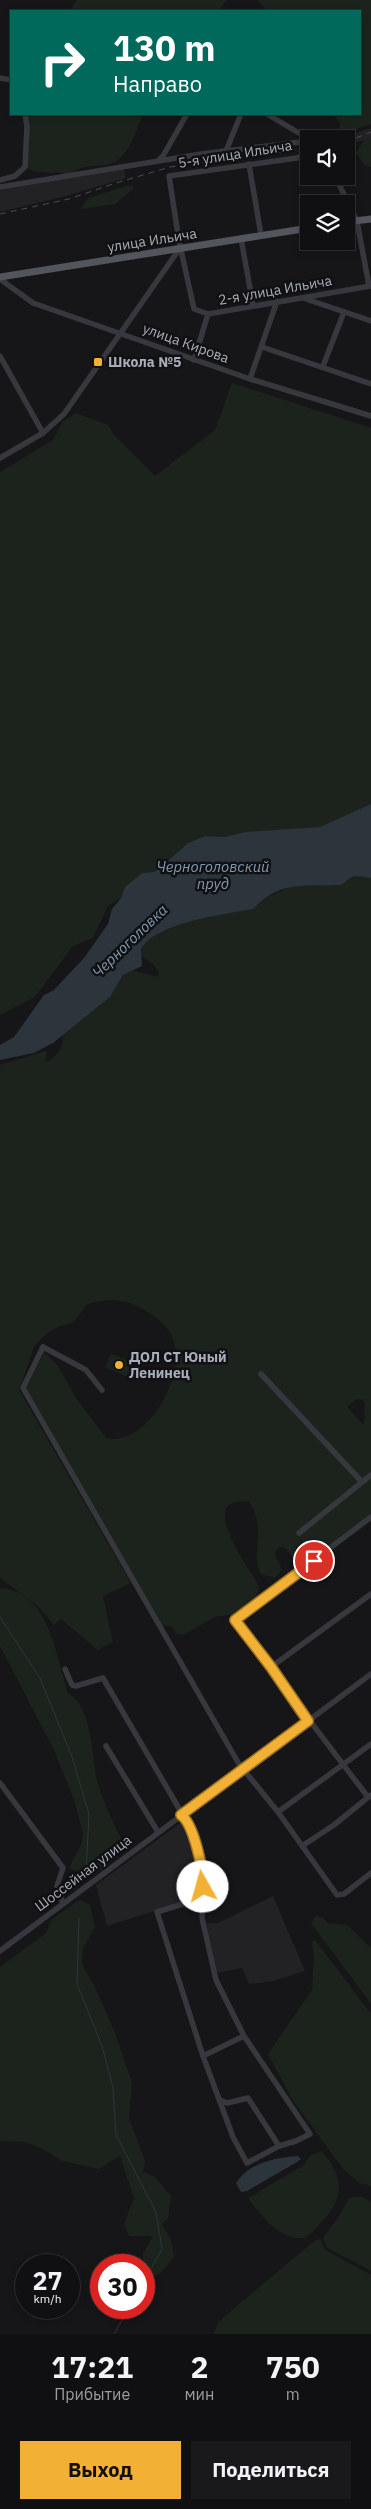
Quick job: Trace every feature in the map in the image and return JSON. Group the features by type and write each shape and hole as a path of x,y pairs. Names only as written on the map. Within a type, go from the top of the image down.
{"main road":[{"path":"357,220 371,219"},
{"name":"улица Ильича","path":"0,278 300,229"}],"street":[{"path":"0,180 15,176 25,167 27,127 25,115"},
{"path":"159,160 186,115"},
{"path":"226,151 241,115"},
{"path":"269,115 300,134"},
{"path":"0,187 85,175 159,160 300,141"},
{"name":"5-я улица Ильича","path":"168,181 169,176 300,156"},
{"path":"249,164 261,235"},
{"name":"2-я улица Ильича","path":"168,181 180,248 194,309 208,314 370,286"},
{"path":"340,185 357,220 370,286"},
{"path":"241,238 252,305"},
{"path":"0,458 43,433 64,414 180,248"},
{"name":"улица Кирова","path":"0,278 33,303 250,379 369,416"},
{"path":"301,298 371,321"},
{"path":"250,379 277,301"},
{"path":"323,366 344,312"},
{"path":"194,360 208,314"},
{"path":"262,347 323,366 371,384"},
{"path":"0,356 43,433"},
{"path":"369,416 371,408"},
{"path":"102,1390 86,1370 43,1347 24,1388 137,1587 169,1650 244,1770 278,1812 338,1895 344,1894 371,1873"},
{"path":"261,1374 362,1482"},
{"path":"299,1533 371,1475"},
{"path":"302,1846 334,1824 369,1796 308,1721 271,1667 235,1620 371,1517"},
{"path":"271,1667 371,1594"},
{"path":"65,1669 72,1685 76,1686 103,1678 181,1815 186,1818 191,1829 204,1876 202,1918 216,1980 244,2036 310,2134 279,2146 247,2163 233,2137 203,2056 157,1912 202,1898"},
{"name":"Шоссейная улица","path":"0,1951 371,1674"},
{"path":"278,1812 371,1744"},
{"path":"106,1746 158,1832"},
{"path":"0,1783 63,1868 58,1886 63,1904"},
{"path":"203,2056 244,2036"},
{"path":"220,2100 227,2103 248,2098 279,2146"}],"shaded area":[{"path":"77,0 227,0 219,10 67,10 72,8"},
{"path":"257,0 371,0 371,124 354,130 339,130 340,123 334,115 361,115 361,10 266,10"},
{"path":"28,115 143,115 126,152 114,162 83,168 69,174 41,172 25,167"},
{"path":"371,128 371,139 355,142 355,133"},
{"path":"371,139 371,167 365,165 356,153 364,140"},
{"path":"124,169 126,178 62,197 0,212 0,190"},
{"path":"129,185 133,186 133,189 115,204 82,209 81,207 89,198"},
{"path":"232,383 371,428 371,804 320,827 225,837 205,836 188,843 154,872 142,873 125,887 121,898 108,906 93,938 73,946 35,997 0,1015 0,472 53,440 63,421 76,413 108,425 114,435 155,476 215,430"},
{"path":"362,875 371,878 371,1514 315,1558 300,1540 304,1554 301,1558 294,1559 285,1548 280,1547 276,1550 275,1555 282,1570 275,1578 261,1574 258,1566 257,1522 249,1502 234,1503 226,1509 225,1519 228,1532 256,1581 259,1589 256,1596 235,1614 215,1617 183,1635 177,1634 172,1627 162,1625 26,1389 44,1352 58,1366 74,1395 106,1438 122,1438 138,1430 152,1417 164,1400 172,1380 176,1361 174,1342 166,1327 150,1314 127,1302 103,1301 91,1303 84,1308 75,1320 51,1331 36,1344 19,1390 131,1583 103,1596 113,1642 98,1650 61,1619 54,1625 40,1608 0,1578 0,1065 45,1051 47,1053 45,1061 48,1062 60,1050 63,1035 110,997 123,975 131,970 158,977 159,972 152,963 141,956 145,945 155,936 170,928 188,922 253,909 258,901 293,886 341,885 348,879","holes":["357,1399 363,1400 365,1404 364,1425 347,1407"]},
{"name":"ДОЛ СТ Юный Ленинец","path":"111,1354 134,1363 128,1377 105,1367"},
{"path":"0,1588 16,1592 30,1600 48,1628 68,1693 77,1701 83,1711 90,1736 99,1787 110,1816 124,1843 104,1858 102,1869 75,1886 71,1880 78,1871 69,1868 81,1845 83,1834 75,1802 54,1750 0,1646"},
{"path":"185,1821 200,1883 199,1897 107,1926 96,1885"},
{"path":"273,1896 305,1971 273,1981 249,1984 242,1968 217,1973 206,1923 218,1923"},
{"path":"79,1900 90,1904 95,1927 83,1948 82,1964 95,1987 115,2033 132,2083 129,2118 145,2161 143,2172 154,2176 171,2196 168,2218 162,2224 171,2240 174,2257 159,2274 155,2275 155,2254 143,2254 153,2236 129,2236 124,2224 134,2198 120,2156 99,2169 62,2161 43,2149 25,2142 0,2141 0,1967 46,1933 51,1920"},
{"path":"316,1916 322,1917 328,1923 347,1925 371,1948 371,2004 311,1923"},
{"path":"315,1940 371,2014 371,2186 360,2183 343,2169 292,2099 268,2054 312,1990 314,1958 312,1942"},
{"path":"321,2151 335,2170 338,2179 339,2188 334,2206 320,2224 307,2236 302,2238 285,2235 270,2224 248,2198 304,2165 311,2155"},
{"path":"362,2197 371,2202 371,2271 327,2248 323,2238 340,2215 348,2199"},
{"path":"320,2239 325,2250 371,2275 371,2334 214,2334 218,2323 225,2316 314,2241"}],"water":[{"name":"Черноголовский пруд","path":"371,804 371,878 357,876 352,877 341,885 304,886 283,889 273,893 253,909 191,921 160,933 148,941 141,950 142,966 123,975 110,997 53,1043 34,1053 0,1060 0,1045 14,1037 44,995 54,990 84,958 108,924 112,909 121,898 125,887 142,873 154,872 188,843 205,836 225,837 246,832 320,827"},
{"path":"298,2156 301,2159 297,2162 247,2191 241,2192 236,2183 248,2170 264,2162"}],"waterway":[{"path":"0,1617 40,1678 72,1757 89,1814 86,1872"},
{"path":"79,1919 77,1984 102,2046 113,2088 116,2135 156,2212 162,2249 155,2261"},
{"path":"114,2334 123,2319"}],"railway":[{"path":"355,138 371,132"},
{"path":"0,214 69,199 170,167 300,149"}],"place":[{"name":"Школа №5","path":"98,362"},
{"name":"ДОЛ СТ Юный Ленинец","path":"119,1365"}],"route":[{"path":"203,1887 204,1876 191,1829 186,1818 181,1815 308,1721 271,1667 235,1620 314,1561"}],"water label":[{"name":"Черноголовка","path":"130,941"}]}
